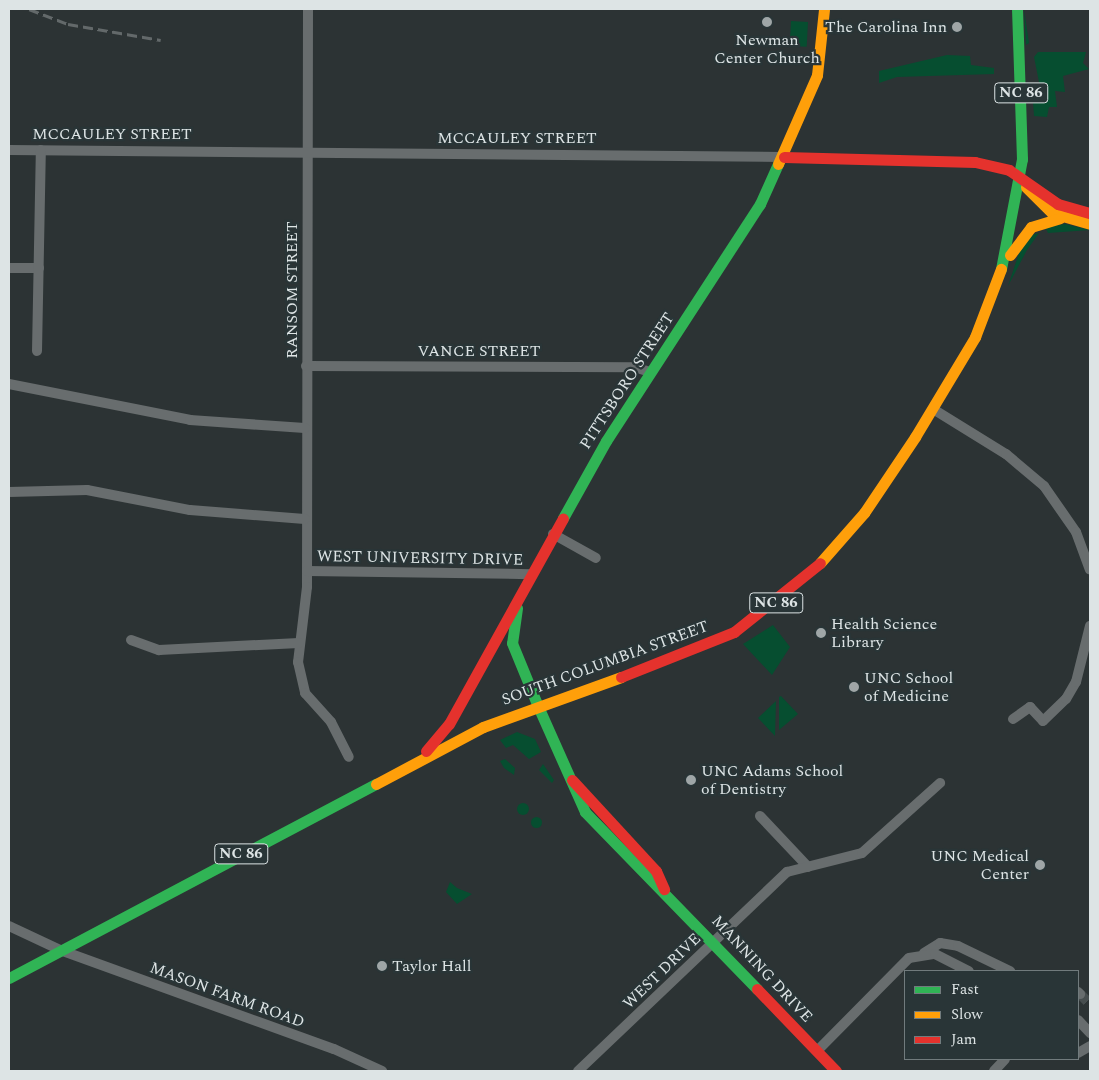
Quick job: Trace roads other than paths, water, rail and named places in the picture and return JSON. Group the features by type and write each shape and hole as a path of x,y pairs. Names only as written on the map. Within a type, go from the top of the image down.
{"main road":[{"name":"PITTSBORO STREET","path":"422,757 446,729 512,604 522,593 553,534 650,372 720,270 784,157 817,75 824,9"},
{"name":"SOUTH COLUMBIA STREET","path":"9,978 422,757 537,704 674,659 734,632 772,606 814,570 855,525 933,409 978,330 1002,268 1021,177 1017,9"},
{"name":"MCCAULEY STREET","path":"784,157 957,159 1002,168 1021,177 1058,204 1090,213"},
{"path":"1021,177 1031,196 1060,218 1090,224"},
{"path":"1002,268 1031,227 1060,218"},
{"name":"MANNING DRIVE","path":"522,593 514,618 512,643 537,704 572,780 577,802 647,879 664,889 836,1071"}],"street":[{"name":"RANSOM STREET","path":"308,9 305,428 307,572 299,643 299,672 305,693 331,722 349,758"},
{"name":"MCCAULEY STREET","path":"9,150 784,157"},
{"path":"37,351 41,150"},
{"path":"9,268 39,268"},
{"name":"VANCE STREET","path":"306,366 634,367 650,372"},
{"path":"9,384 190,420 305,428"},
{"path":"933,409 1006,454 1044,486 1076,532 1090,570"},
{"path":"9,492 86,490 190,510 305,519"},
{"path":"553,534 596,558"},
{"name":"WEST UNIVERSITY DRIVE","path":"307,572 532,574"},
{"path":"1012,720 1030,707 1043,721 1066,699 1076,682 1090,626"},
{"path":"130,640 159,650 299,643"},
{"name":"WEST DRIVE","path":"578,1071 787,872 862,853 940,783"},
{"path":"760,816 808,867"},
{"name":"MASON FARM ROAD","path":"9,926 60,950 334,1049 382,1071"},
{"path":"817,1052 909,958 924,953 940,942 958,946 1008,970"},
{"path":"924,953 966,970"},
{"path":"1079,1021 1090,1033"},
{"path":"1079,1052 1090,1046"},
{"path":"994,1071 1004,1060"}],"tunnel":[{"path":"1080,994 1090,1004"}],"railway":[{"path":"29,9 68,24 161,40"}],"place":[{"name":"Newman Center Church","path":"767,22"},
{"name":"The Carolina Inn","path":"957,27"},
{"name":"Health Science Library","path":"821,633"},
{"name":"UNC School of Medicine","path":"854,687"},
{"name":"UNC Adams School of Dentistry","path":"691,780"},
{"name":"UNC Medical Center","path":"1040,865"},
{"name":"Taylor Hall","path":"382,966"}]}
